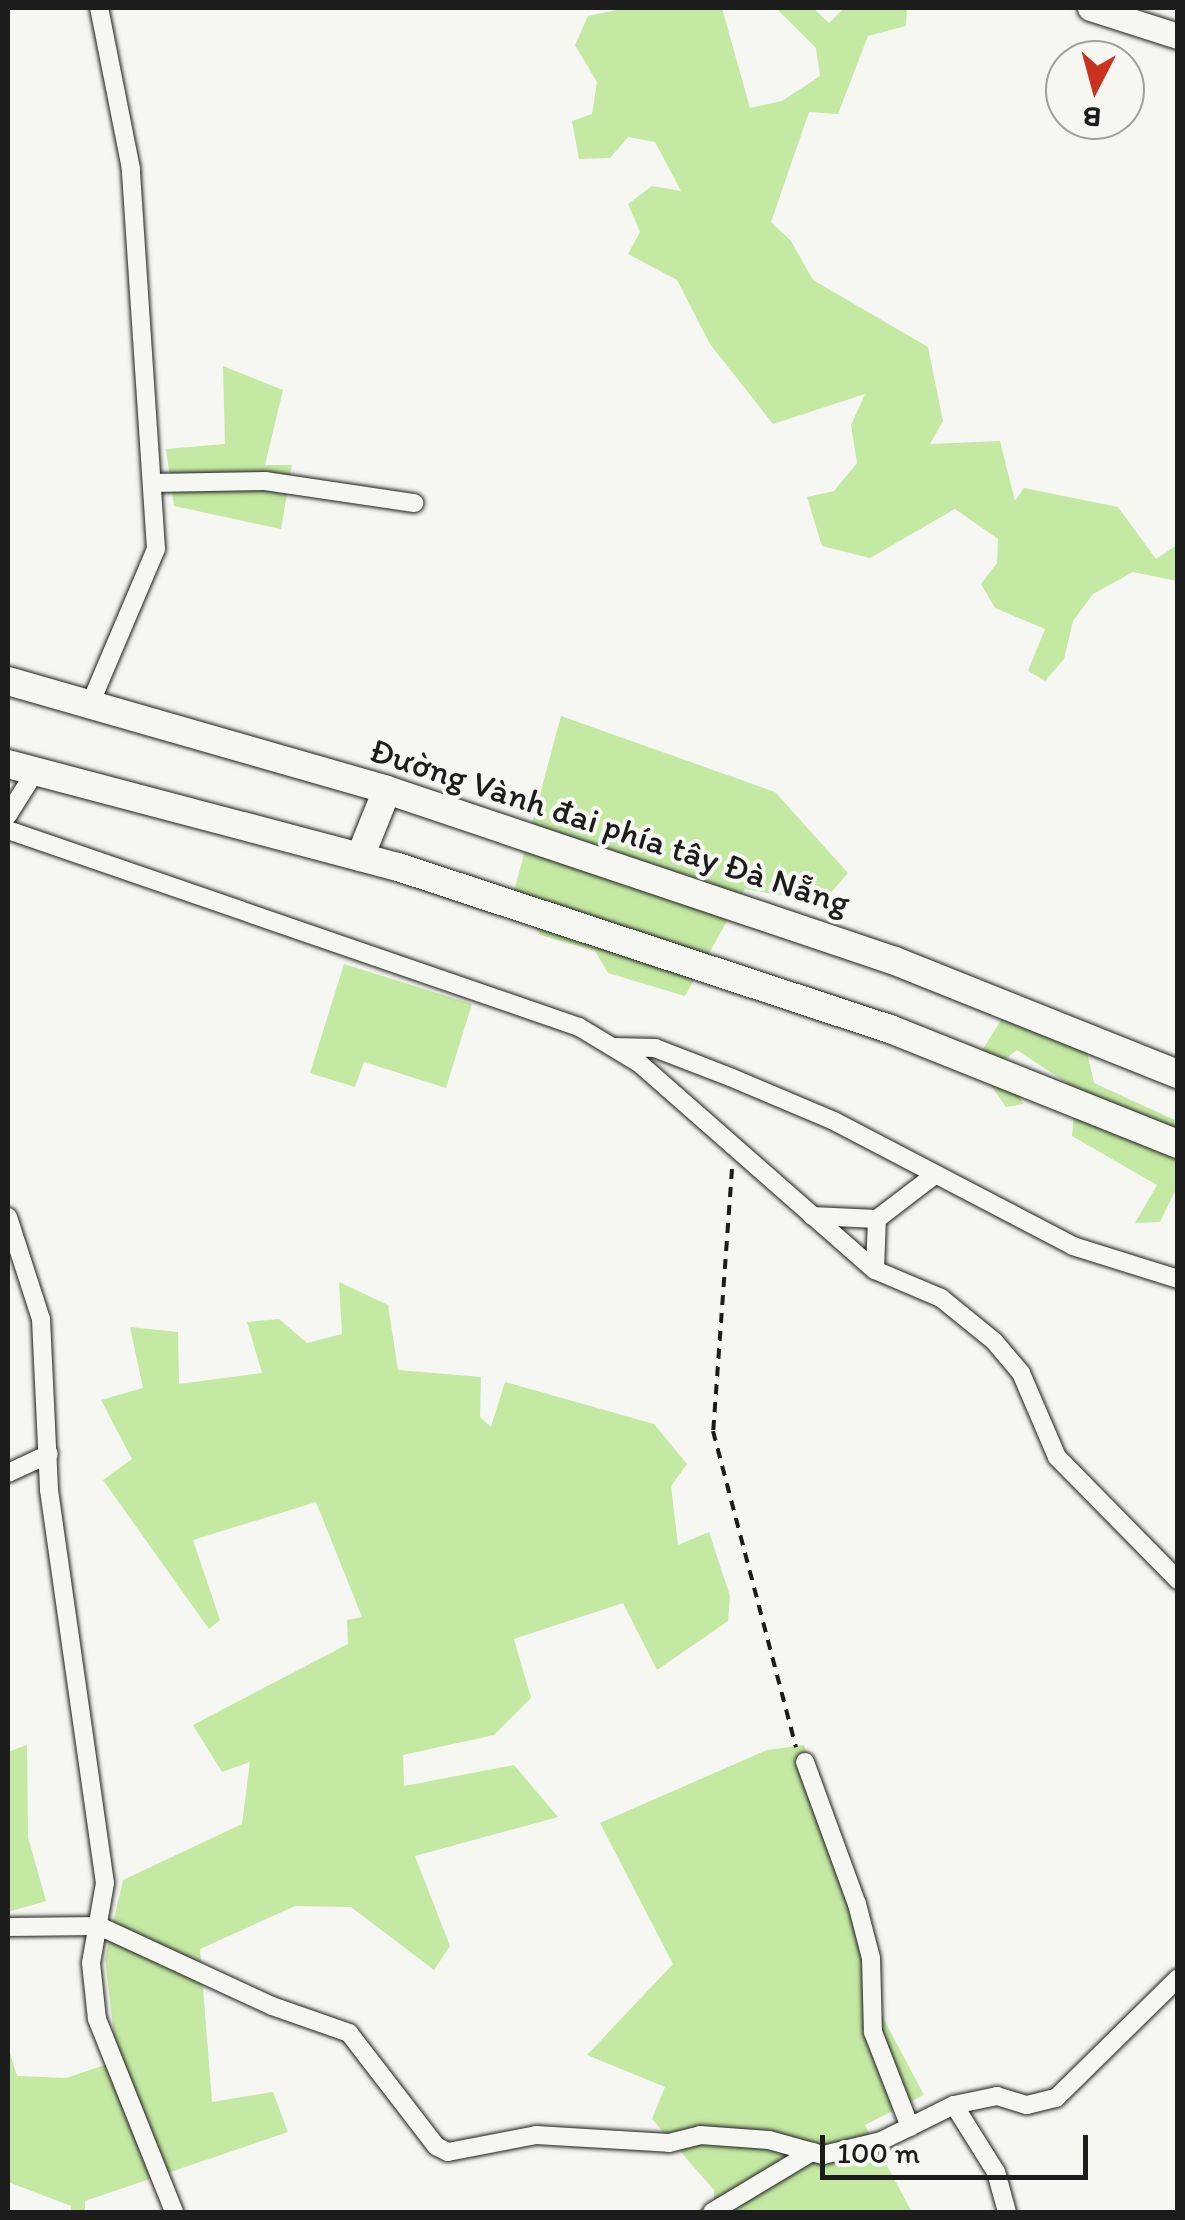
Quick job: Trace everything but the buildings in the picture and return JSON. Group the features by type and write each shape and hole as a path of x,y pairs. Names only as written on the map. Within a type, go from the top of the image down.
{"main road":[{"name":"Đường Vành đai phía tây Đà Nẵng","path":"8,681 387,790 895,961 1178,1074"},
{"path":"21,768 360,857 890,1029 1178,1144"},
{"path":"360,857 387,790"}],"street":[{"path":"91,702 156,549 131,169 99,8"},
{"path":"1090,8 1178,36"},
{"path":"152,483 264,481 414,503"},
{"path":"8,815 21,768"},
{"path":"8,830 579,1027 613,1047 874,1270 941,1298 994,1341 1021,1373 1057,1457 1178,1580"},
{"path":"613,1047 655,1048 730,1078 834,1122 932,1177 1072,1246 1178,1279"},
{"path":"811,1216 877,1219 932,1177"},
{"path":"8,1217 41,1319 48,1454 106,1883 92,1964 96,2019 174,2212"},
{"path":"874,1270 877,1219"},
{"path":"8,1473 48,1454"},
{"path":"805,1762 857,1904 871,1958 873,2032 910,2127"},
{"path":"8,1927 99,1926 272,2006 350,2034 436,2146 448,2152 536,2135 669,2143 700,2135 769,2140 812,2152"},
{"path":"712,2212 812,2152 881,2140 954,2106 997,2096 1027,2105 1056,2098 1178,1978"},
{"path":"954,2106 996,2172 1007,2212"}],"path":[{"path":"733,1149 715,1448 787,1732 805,1762"}],"green space":[{"path":"626,8 722,8 750,108 782,101 820,76 816,48 776,8 813,8 829,23 844,8 907,8 906,26 868,36 838,114 809,112 771,222 791,241 813,280 928,347 943,421 930,444 1000,441 1015,501 1024,488 1118,507 1156,559 1177,545 1177,581 1133,572 1093,594 1073,621 1064,659 1045,681 1028,671 1045,629 995,608 981,584 997,563 998,539 955,509 870,558 822,546 807,497 834,491 857,463 851,425 865,394 773,424 710,344 677,280 628,254 640,232 628,204 652,186 681,191 655,142 628,137 610,158 579,159 572,121 592,114 597,82 575,45 588,16"},
{"path":"223,366 283,390 265,465 292,465 281,529 174,506 166,449 225,444"},
{"path":"561,716 775,792 848,873 822,903 745,889 685,996 608,973 595,951 540,935 514,891"},
{"path":"344,964 472,1004 446,1088 364,1062 355,1087 310,1073"},
{"path":"1011,1004 1082,1030 1094,1083 1177,1121 1177,1187 1160,1222 1135,1223 1157,1185 1072,1136 1076,1089 1017,1050 1004,1060 1023,1104 1006,1107 975,1062"},
{"path":"339,1282 388,1305 398,1370 481,1377 480,1417 491,1427 505,1382 654,1424 687,1464 671,1486 678,1545 709,1532 730,1596 728,1621 657,1670 623,1603 514,1639 531,1698 494,1735 403,1755 404,1786 514,1765 558,1817 415,1856 450,1946 434,1970 351,1907 295,1906 200,1949 212,2102 273,2092 288,2132 85,2201 85,2212 71,2212 71,2206 8,2182 8,2047 17,2076 66,2078 117,2061 105,1959 123,1880 242,1824 250,1762 222,1772 193,1725 348,1644 347,1620 362,1617 316,1502 193,1540 220,1620 209,1629 103,1480 132,1459 101,1400 143,1388 130,1327 178,1332 179,1384 262,1373 247,1322 279,1319 307,1343 342,1334"},
{"path":"27,1745 28,1837 46,1901 8,1912 8,1752"},
{"path":"804,1745 875,1934 880,2012 924,2095 865,2125 912,2212 695,2212 714,2201 714,2190 652,2119 665,2087 587,2055 673,1964 600,1823 767,1750"}]}
